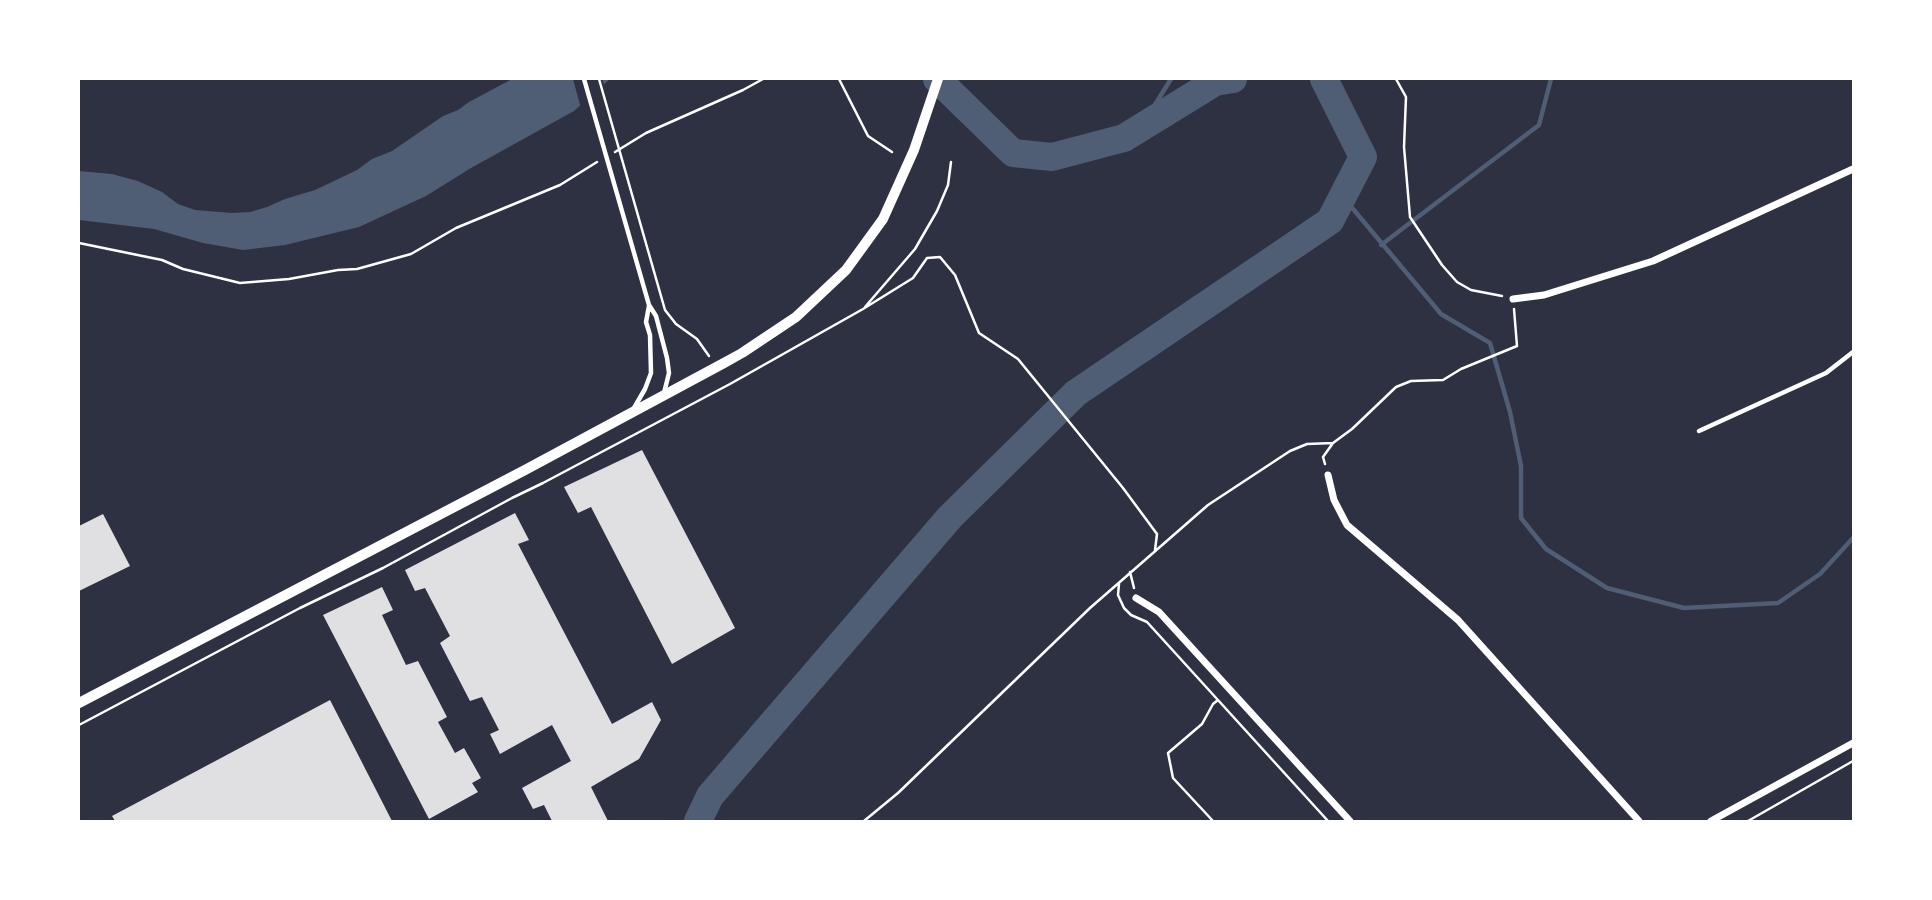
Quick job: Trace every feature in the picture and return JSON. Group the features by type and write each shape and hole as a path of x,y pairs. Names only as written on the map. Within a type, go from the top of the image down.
{"street":[{"path":"79,703 663,396 742,353 796,317 846,270 883,219 914,150 937,79"},
{"path":"1513,299 1544,295 1653,261 1853,169"},
{"path":"1328,475 1334,500 1347,525 1458,620 1639,821"},
{"path":"1136,598 1159,612 1350,821"},
{"path":"1711,821 1853,743"}],"lane":[{"path":"584,79 649,306 656,316 667,358 669,373 663,396"},
{"path":"631,413 651,373 650,335 646,322 649,306"},
{"path":"1699,431 1826,373 1853,352"}],"path":[{"path":"599,79 665,310 676,324 697,339 708,355"},
{"path":"614,153 646,134 763,79"},
{"path":"839,79 868,135 892,152"},
{"path":"1328,475 1323,457 1333,443 1352,429 1396,387 1411,381 1443,380 1461,369 1517,346 1513,299 1471,290 1457,282 1410,217 1404,148 1406,97 1396,79"},
{"path":"79,243 162,260 183,269 240,283 357,270 411,254 456,228 560,184 603,159"},
{"path":"863,309 915,249 937,211 947,185 951,162"},
{"path":"79,724 300,608 383,568 730,384 913,278 927,258 940,257 955,275 979,332 1018,359 1123,488 1157,534 1155,550"},
{"path":"727,379 730,384"},
{"path":"864,821 898,793 1120,580 1208,505 1290,451 1307,444 1333,443"},
{"path":"1130,572 1136,598"},
{"path":"1120,580 1118,595 1124,608 1131,615 1147,622 1328,821"},
{"path":"1213,821 1173,778 1168,753 1202,724 1218,700"},
{"path":"1748,821 1853,761"}],"water":[{"path":"512,79 610,79 574,111 426,196 359,227 285,245 243,250 203,243 154,229 79,220 79,171 112,174 138,181 162,192 178,204 195,210 250,212 315,190 357,170 372,159 392,151 443,116"}],"pier":[{"path":"573,79 602,79 605,88 581,108"}],"building":[{"path":"642,450 735,628 672,664 591,507 578,513 564,487"},
{"path":"515,513 529,540 518,544 612,724 652,702 661,720 639,759 591,787 608,821 552,821 544,805 533,809 522,788 571,761 552,725 500,754 490,734 499,730 482,697 470,701 440,643 450,636 425,588 415,591 405,570"},
{"path":"103,514 130,566 79,591 79,526"},
{"path":"382,587 393,610 382,615 406,665 418,661 447,717 438,722 455,753 464,748 481,778 472,783 478,792 429,819 323,615"},
{"path":"330,700 392,821 115,821 112,816"}],"waterway":[{"path":"937,79 1013,153 1052,157 1124,138 1215,82 1233,79"},
{"path":"1141,127 1171,79"},
{"path":"698,821 710,796 950,517 1076,393 1330,221 1363,157 1324,79"},
{"path":"1381,245 1539,125 1551,79"},
{"path":"1343,197 1441,314 1490,343 1510,412 1521,466 1521,518 1546,549 1607,588 1684,608 1778,603 1820,574 1853,538"}]}
